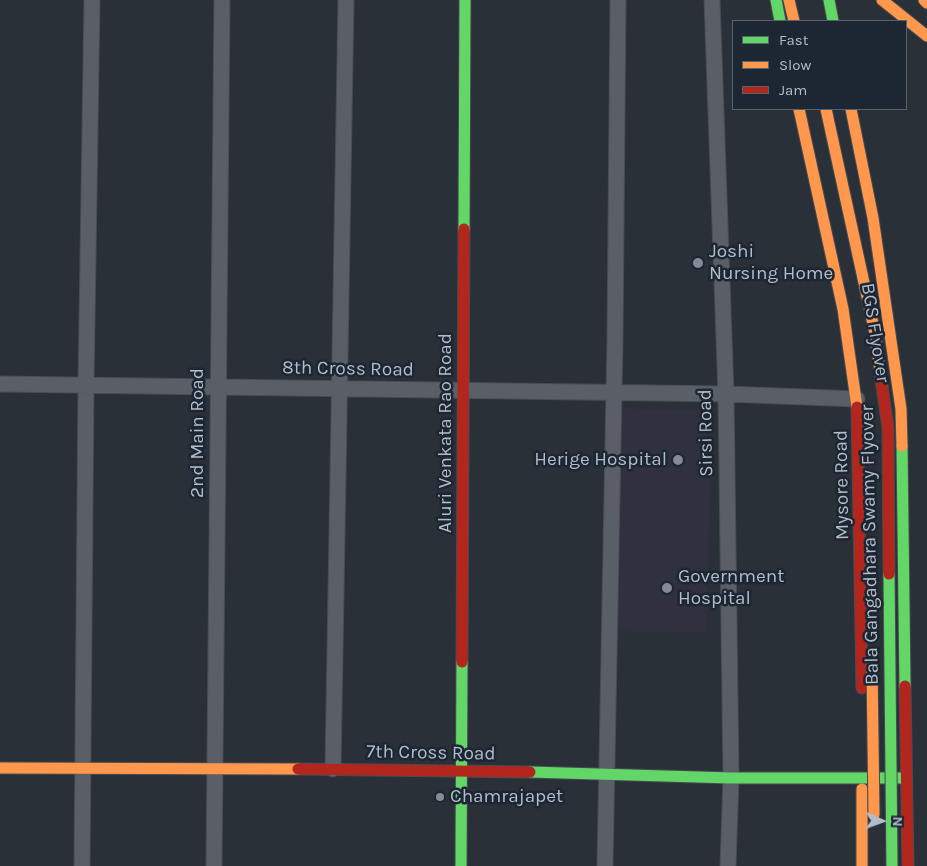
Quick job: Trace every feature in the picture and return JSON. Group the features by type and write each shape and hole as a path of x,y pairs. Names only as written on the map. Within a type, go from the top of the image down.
{"main road":[{"name":"Aluri Venkata Rao Road","path":"462,866 465,0"},
{"path":"776,0 780,20"},
{"path":"789,0 794,20"},
{"path":"829,0 833,20"},
{"path":"882,0 927,36"},
{"path":"924,0 927,3"},
{"name":"Mysore Road","path":"799,110 843,308 857,399 862,616 862,866"},
{"name":"Bala Gangadhara Swamy Flyover","path":"826,110 875,334 888,428 892,866"},
{"path":"851,110 873,218 901,409 905,778 908,866"},
{"name":"BGS Flyover","path":"847,272 855,310"},
{"name":"BGS Flyover","path":"864,367 870,424"},
{"path":"872,551 874,826"},
{"name":"7th Cross Road","path":"0,768 462,770 731,778 905,778"}],"street":[{"path":"82,866 86,385 92,0"},
{"name":"2nd Main Road","path":"214,866 222,0"},
{"path":"333,769 346,0"},
{"path":"605,866 618,0"},
{"name":"Sirsi Road","path":"712,0 726,394 731,778 728,866"},
{"name":"8th Cross Road","path":"0,384 613,392 857,399"}],"shaded area":[{"path":"617,408 712,411 706,633 611,631"}],"traffic: fast":[{"path":"464,229 465,0"},
{"path":"776,0 780,20"},
{"path":"829,0 833,20"},
{"path":"902,446 905,686"},
{"path":"889,574 892,866"},
{"path":"461,866 462,662"},
{"path":"530,772 731,778 905,778"}],"traffic: slow":[{"path":"789,0 794,20"},
{"path":"882,0 927,36"},
{"path":"924,0 927,3"},
{"path":"799,110 843,309 857,407"},
{"path":"826,110 875,333 881,379"},
{"path":"851,110 873,218 901,409 902,446"},
{"path":"872,667 874,815"},
{"path":"0,768 298,769"},
{"path":"862,789 862,866"}],"traffic: jam":[{"path":"462,662 464,229"},
{"path":"881,379 888,428 889,574"},
{"path":"857,407 862,688"},
{"path":"905,686 908,866"},
{"path":"298,769 530,772"}],"place":[{"name":"Joshi Nursing Home","path":"698,263"},
{"name":"Herige Hospital","path":"678,460"},
{"name":"Government Hospital","path":"667,588"},
{"name":"Chamrajapet","path":"440,797"}]}
